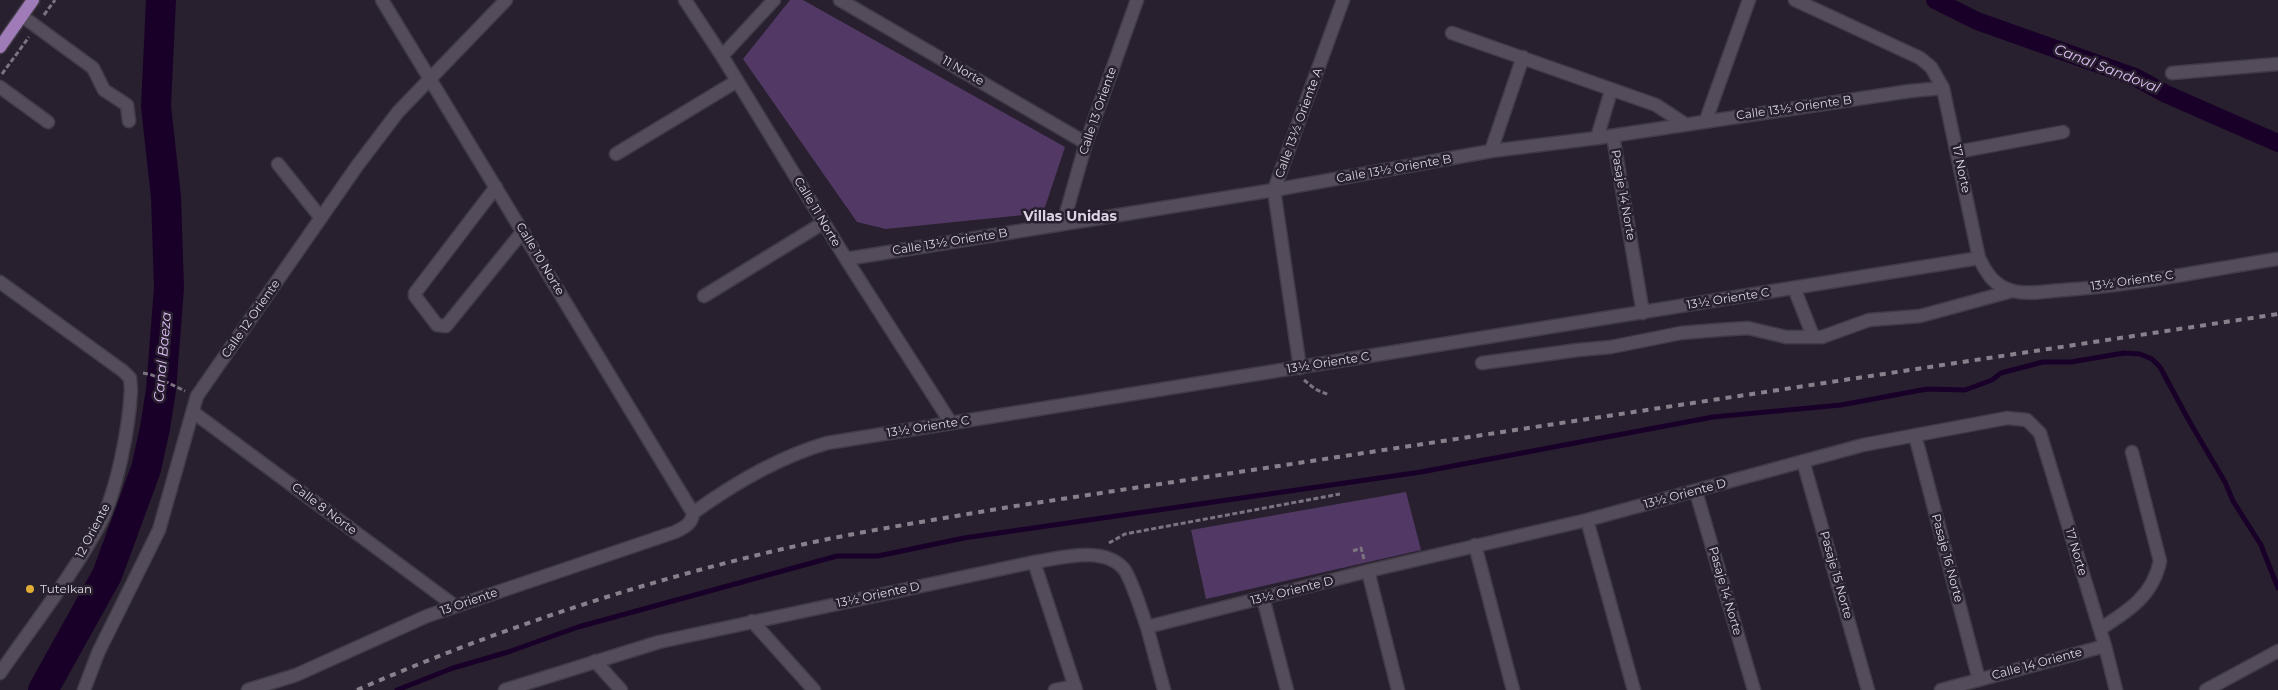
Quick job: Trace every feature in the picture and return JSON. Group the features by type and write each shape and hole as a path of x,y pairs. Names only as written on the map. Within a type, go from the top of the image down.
{"main road":[{"path":"0,47 34,0"}],"street":[{"name":"Calle 10 Norte","path":"382,0 692,516"},
{"name":"Calle 12 Oriente","path":"84,690 98,653 158,530 197,396 321,218 398,112 506,0"},
{"name":"Calle 11 Norte","path":"685,0 722,56 823,223 950,423"},
{"path":"722,56 774,0"},
{"name":"11 Norte","path":"840,0 1086,143"},
{"name":"Calle 13 Oriente","path":"1063,224 1086,143 1137,0"},
{"name":"Calle 13½ Oriente A","path":"1300,368 1274,190 1343,0"},
{"path":"1706,120 1749,0"},
{"name":"17 Norte","path":"1795,0 1920,58 1931,67 1943,88 1979,258 1990,278"},
{"path":"22,16 93,68 104,90 127,105 129,121"},
{"path":"1452,34 1523,57 1611,91 1656,105 1685,124"},
{"path":"1491,151 1523,57"},
{"path":"2172,73 2278,64"},
{"path":"616,154 737,80"},
{"path":"0,87 48,122"},
{"name":"Calle 13½ Oriente B","path":"846,259 1274,190 1491,151 1613,136 1706,120 1943,88"},
{"path":"1597,138 1611,91"},
{"path":"1957,152 2063,132"},
{"name":"Pasaje 14 Norte","path":"1613,136 1643,313"},
{"path":"278,164 321,218"},
{"path":"496,188 415,293 415,296 437,325 446,326 523,232"},
{"path":"704,296 823,223"},
{"name":"13½ Oriente C","path":"692,516 725,489 810,448 950,423 1979,258"},
{"name":"13½ Oriente C","path":"1990,278 2012,290 2026,292 2101,286 2278,259"},
{"name":"12 Oriente","path":"0,282 130,378 130,403 115,483 108,505 83,552 0,673"},
{"path":"1794,288 1813,336"},
{"path":"1482,363 1578,350 1611,348 1681,333 1748,328 1786,337 1833,335 1869,320 1920,316 1945,308 1980,301 2012,290"},
{"name":"Calle 8 Norte","path":"193,412 455,606"},
{"name":"13½ Oriente D","path":"595,661 659,642 752,621 1034,562 1096,556 1110,559 1125,570 1147,627 1368,571 1587,520 1696,492 1863,444 2007,418 2027,420"},
{"name":"17 Norte","path":"2027,420 2040,433 2100,629 2116,690"},
{"name":"Pasaje 16 Norte","path":"1915,435 1979,680"},
{"path":"2100,629 2132,608 2141,599 2158,572 2160,561 2132,452"},
{"name":"Pasaje 15 Norte","path":"1803,461 1868,690"},
{"name":"Pasaje 14 Norte","path":"1696,492 1754,690"},
{"name":"13 Oriente","path":"248,690 296,675 455,606 675,532 685,527 692,516"},
{"path":"1587,520 1634,690"},
{"path":"1475,545 1513,690"},
{"path":"1034,562 1075,688 1055,690"},
{"path":"1368,571 1398,690"},
{"path":"1263,598 1287,690"},
{"path":"752,621 814,690"},
{"path":"1147,627 1164,690"},
{"name":"Calle 14 Oriente","path":"1941,690 2105,646"},
{"path":"2206,690 2278,651"},
{"path":"505,690 595,661 621,690"}],"path":[{"path":"1300,368 1305,381 1314,389 1328,395"},
{"path":"152,375 180,388"},
{"path":"1096,556 1107,545 1125,534 1340,494"}],"shaded area":[{"path":"790,0 803,0 1065,147 1043,213 886,229 857,222 743,59"},
{"path":"1406,492 1421,550 1206,599 1191,530"}],"waterway":[{"name":"Canal Baeza","path":"43,690 107,575 146,469 155,428 161,390 169,288 166,197 156,106 161,0"},
{"name":"Canal Sandoval","path":"1935,0 1977,21 2135,77 2166,94 2278,143"},
{"path":"397,690 453,668 508,652 578,627 837,556 878,556 964,538 1421,472 1713,417 1841,405 1927,389 1965,390 1992,380 2001,373 2043,362 2071,362 2124,353 2140,354 2152,359 2160,367 2225,482 2233,501 2261,545 2278,588"},
{"name":"Canal Baeza","path":"46,685 49,690"}],"railway":[{"path":"357,690 462,647 569,609 732,561 842,536 1009,507 2278,314"}],"place":[{"name":"Tutelkan","path":"30,589"}],"district":[{"name":"Villas Unidas","path":"1070,217"}]}
